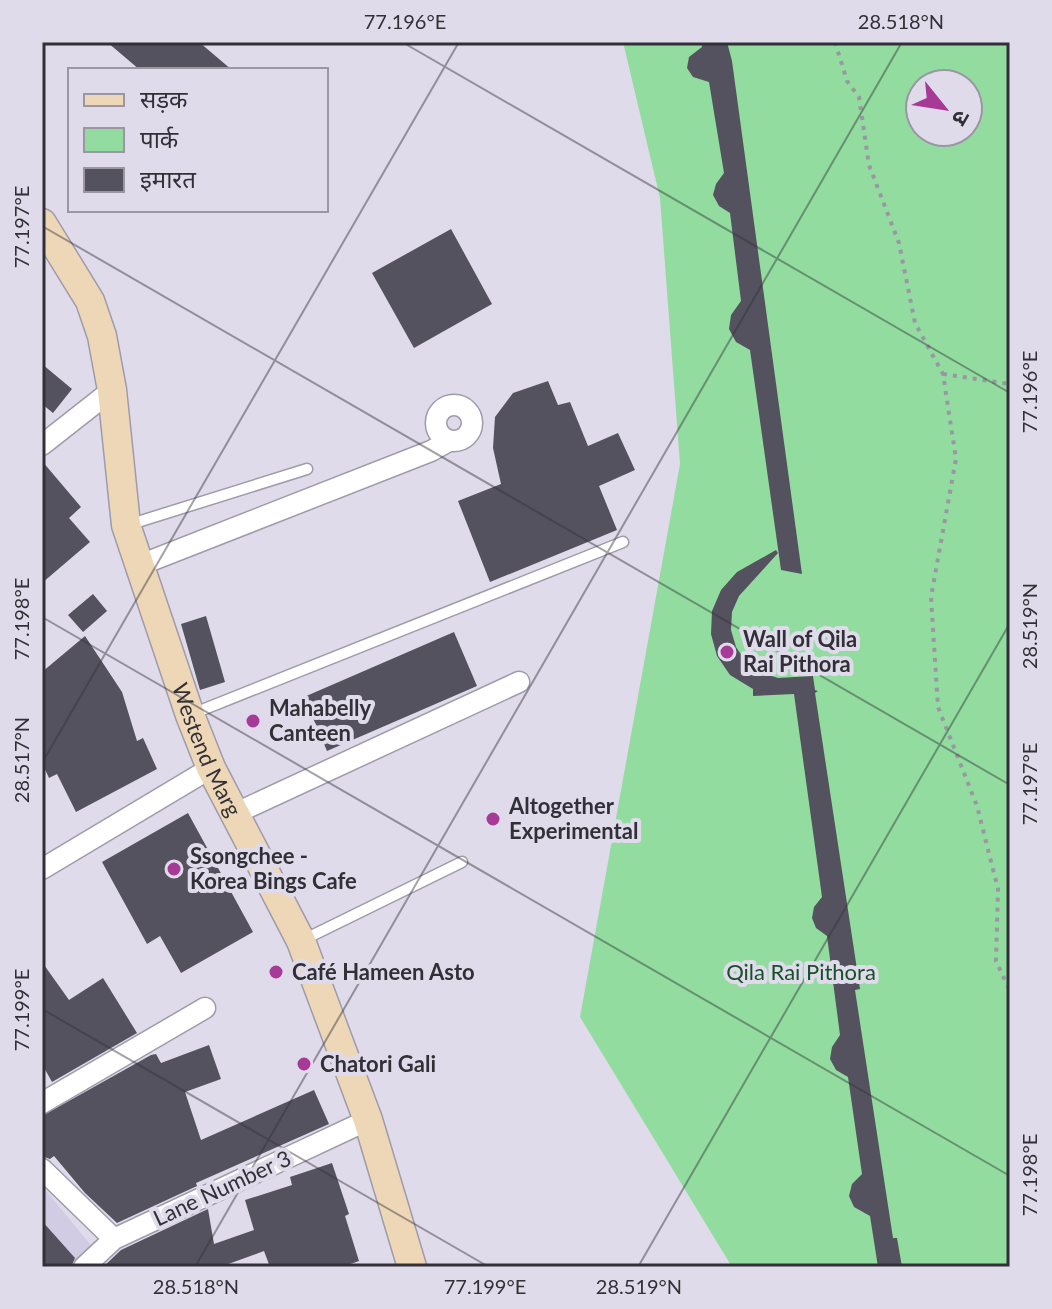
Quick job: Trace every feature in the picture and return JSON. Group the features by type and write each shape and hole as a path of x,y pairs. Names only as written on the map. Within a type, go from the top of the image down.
{"street":[{"name":"Westend Marg","path":"42,223 90,301 102,336 112,390 126,525 190,715 211,768 301,941 368,1120 412,1267"},
{"path":"42,445 112,390"},
{"path":"140,565 431,451 449,441"},
{"path":"234,814 519,682"},
{"path":"42,869 211,768"},
{"path":"42,1103 205,1008"},
{"name":"Lane Number 3","path":"84,1267 114,1239 368,1120"},
{"path":"44,1174 114,1239"}],"lane":[{"path":"126,525 307,469"},
{"path":"190,715 623,542"},
{"path":"301,941 462,862"}],"path":[{"path":"835,42 847,81 859,97 869,165 899,243 915,323 943,374 956,459 931,597 938,707 977,806 998,889 996,961 1010,991"},
{"path":"943,374 1010,384"}],"shaded area":[{"path":"42,1186 95,1250 77,1267 42,1267"}],"green space":[{"name":"Qila Rai Pithora","path":"623,42 1010,42 1010,1267 732,1267 580,1017 680,464 660,198"}],"building":[{"path":"107,42 199,42 230,68 138,68"},
{"path":"701,42 727,42 732,61 802,574 781,570 750,350 736,342 729,329 731,315 741,301 730,213 719,206 713,195 724,173 709,82 693,77 687,68 689,57 702,47"},
{"path":"451,229 492,304 414,348 372,273"},
{"path":"42,364 72,389 53,413 42,404"},
{"path":"548,381 558,405 570,402 588,446 618,433 635,470 599,486 617,530 490,582 458,501 501,484 493,448 495,417 513,393"},
{"path":"42,461 81,507 69,518 90,542 42,583"},
{"path":"776,550 778,553 739,596 732,612 731,630 736,647 746,662 760,672 778,678 813,676 815,690 818,691 815,693 860,989 855,990 893,1238 897,1238 902,1267 878,1267 870,1216 854,1207 849,1196 852,1184 862,1174 848,1077 836,1070 830,1059 832,1047 840,1035 827,936 816,928 812,918 814,907 822,897 794,694 753,696 753,689 730,675 717,656 711,634 712,611 721,590 737,572"},
{"path":"93,594 107,611 83,632 68,615"},
{"path":"206,616 225,682 200,690 181,624"},
{"path":"454,632 477,686 327,751 304,697"},
{"path":"85,636 122,692 137,741 143,738 157,769 76,812 57,774 49,778 42,763 42,672"},
{"path":"188,813 253,932 181,973 160,936 147,944 102,862"},
{"path":"42,962 69,1000 103,978 137,1033 52,1082 42,1064"},
{"path":"209,1045 221,1079 185,1092 201,1140 314,1090 329,1124 196,1183 197,1186 117,1223 85,1193 54,1156 50,1159 42,1156 42,1116 151,1055 156,1054 161,1063"},
{"path":"332,1163 349,1214 345,1216 359,1261 342,1267 270,1267 264,1251 220,1267 103,1267 121,1250 208,1209 214,1244 254,1230 245,1200 292,1185 290,1177"},
{"path":"42,1221 75,1258 71,1267 42,1267"}],"place":[{"name":"Wall of Qila Rai Pithora","path":"727,652"},
{"name":"Mahabelly Canteen","path":"253,721"},
{"name":"Altogether Experimental","path":"493,819"},
{"name":"Ssongchee - Korea Bings Cafe","path":"174,869"},
{"name":"Café Hameen Asto","path":"276,972"},
{"name":"Chatori Gali","path":"304,1064"}]}
